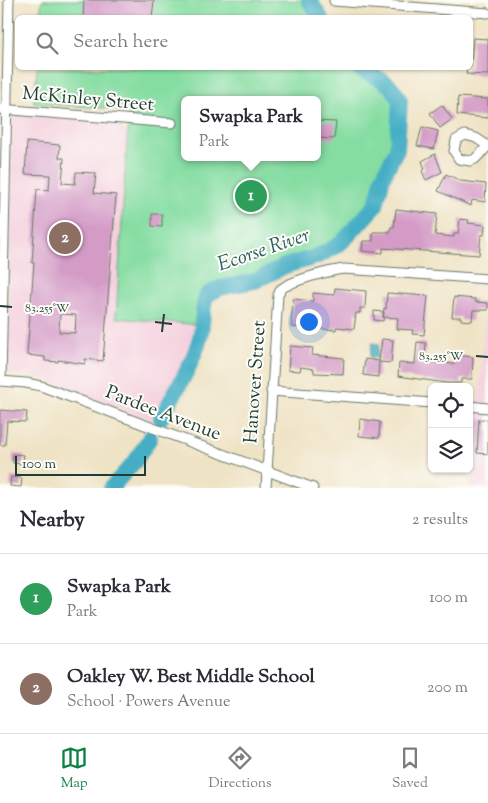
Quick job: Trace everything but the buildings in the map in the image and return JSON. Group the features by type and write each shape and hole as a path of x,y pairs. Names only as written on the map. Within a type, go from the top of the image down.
{"street":[{"path":"0,381 3,109 9,0"},
{"path":"334,1 488,12"},
{"name":"McKinley Street","path":"3,109 172,123"},
{"name":"Hanover Street","path":"266,488 278,295 281,289 333,270 344,269 488,279"},
{"name":"Pardee Avenue","path":"0,381 26,382 41,386 313,488"},
{"path":"271,391 428,403"},
{"path":"473,406 488,408"}],"shaded area":[{"path":"17,116 119,124 127,136 116,318 203,325 192,360 156,422 43,379 9,373 6,366 12,121"},
{"path":"488,269 488,488 471,488"}],"green space":[{"path":"42,0 309,0 320,15 40,15"},
{"path":"37,70 362,70 386,81 400,101 397,149 383,177 376,205 346,238 325,253 285,266 255,281 212,291 204,302 203,325 116,318 129,110 34,103"}],"water":[{"path":"372,343 379,344 377,358 370,357"}],"waterway":[{"name":"Ecorse River","path":"309,0 319,15"},
{"name":"Ecorse River","path":"161,418 196,351 201,335 207,295 220,288 255,281 285,266 316,257 337,246 376,205 383,177 397,149 400,101 387,83 362,70"},
{"name":"Ecorse River","path":"111,488 136,460 150,438"}],"place":[{"name":"Swapka Park","path":"251,196"},
{"name":"Oakley W. Best Middle School","path":"65,238"}]}
